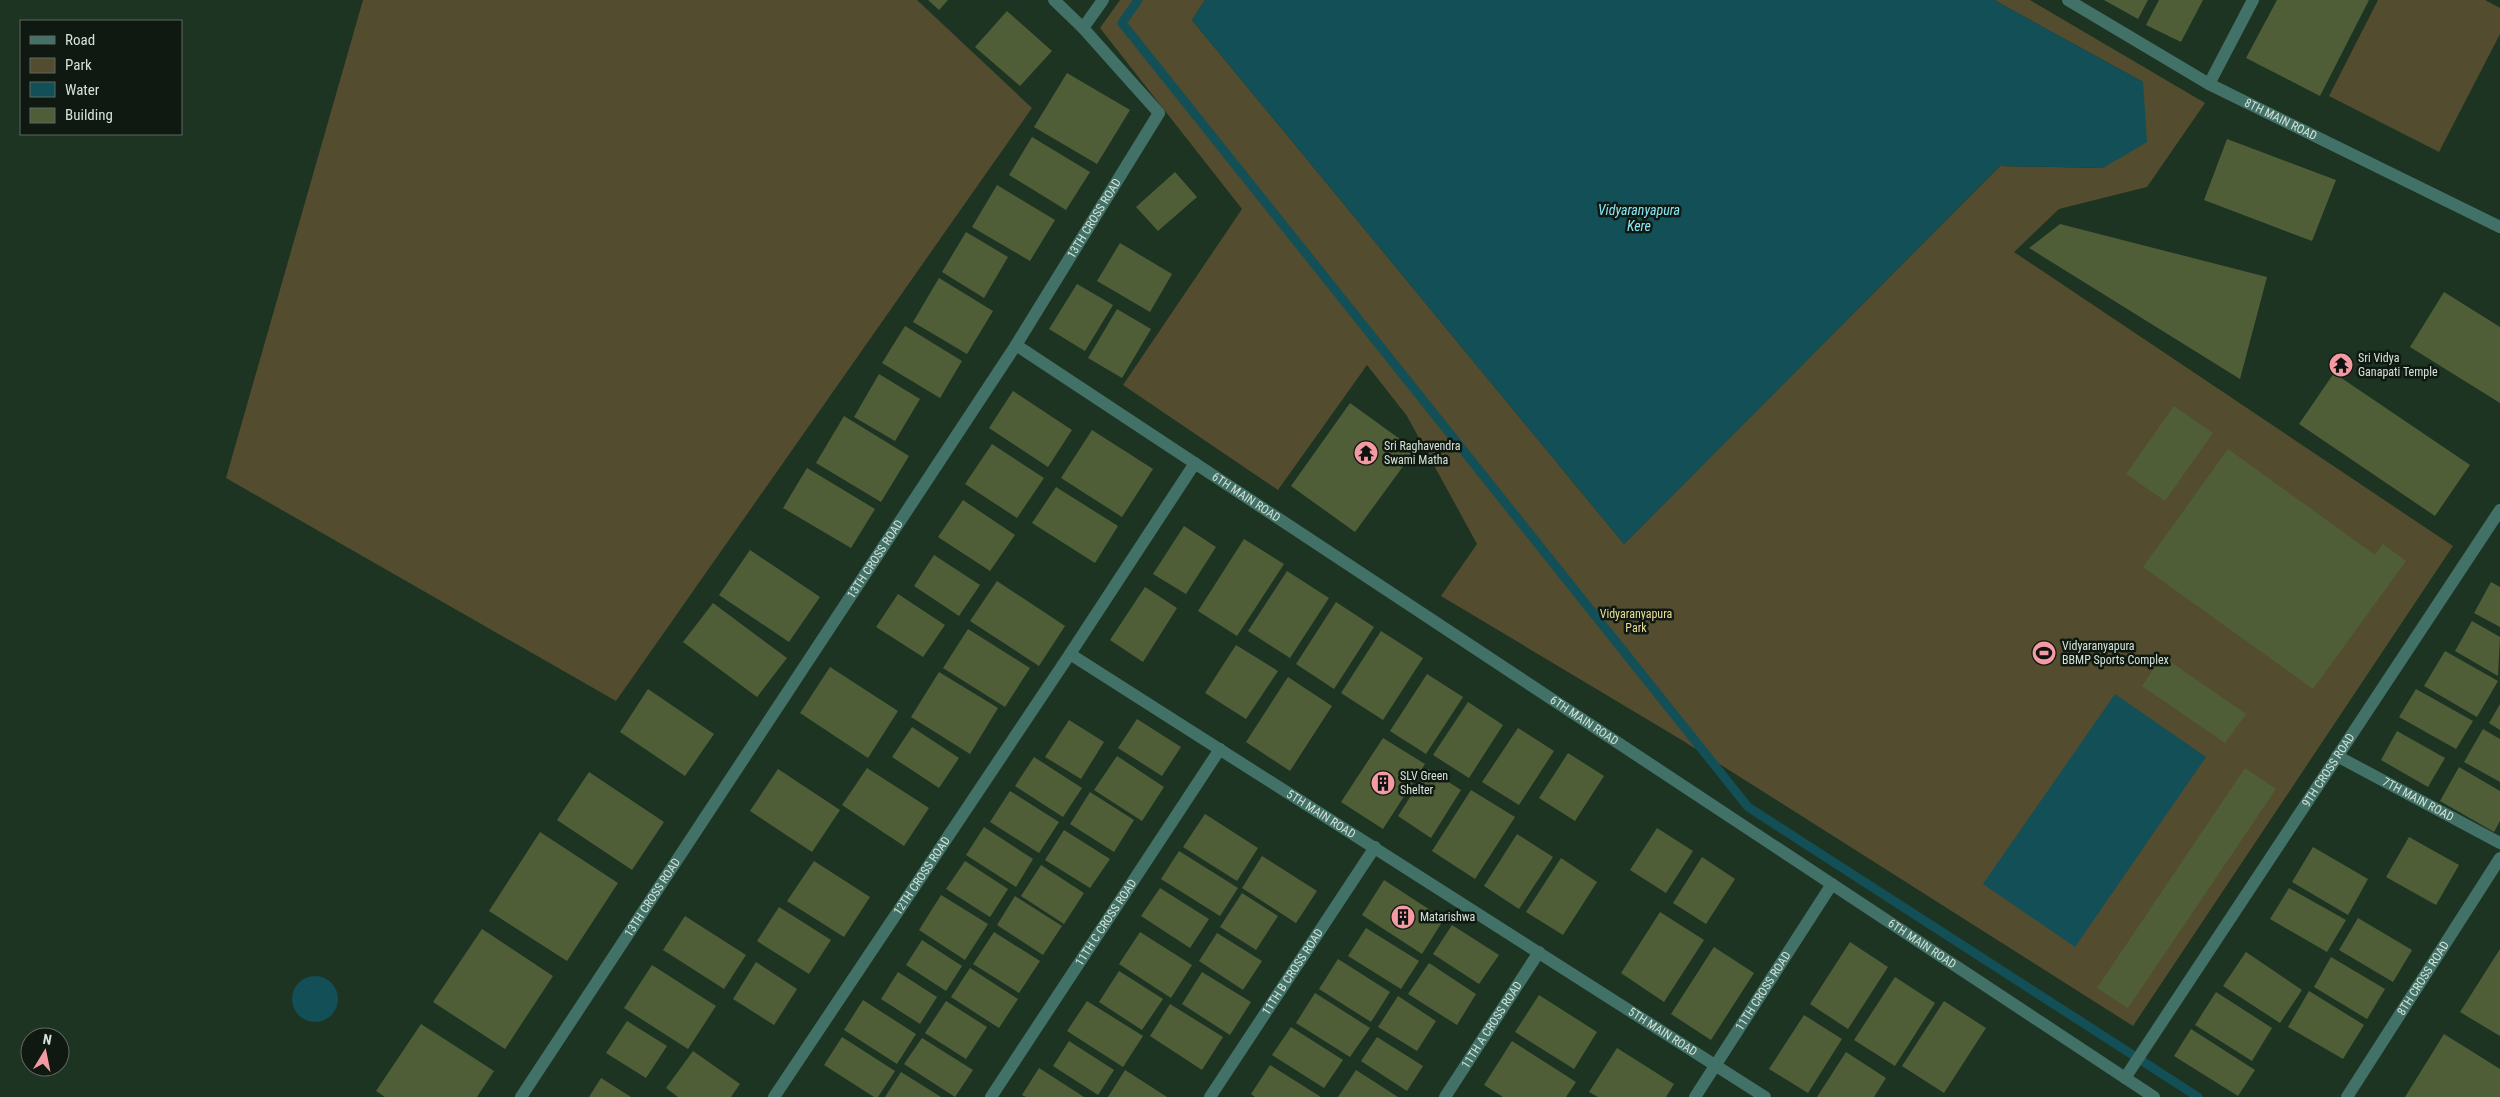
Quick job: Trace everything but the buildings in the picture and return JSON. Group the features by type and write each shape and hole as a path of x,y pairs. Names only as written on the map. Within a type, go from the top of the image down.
{"street":[{"path":"1054,0 1083,28 1103,0"},
{"name":"8TH MAIN ROAD","path":"2068,0 2209,84 2500,227"},
{"path":"2209,84 2253,0"},
{"name":"13TH CROSS ROAD","path":"521,1097 1016,345 1159,114 1083,28"},
{"name":"6TH MAIN ROAD","path":"1016,345 2154,1097"},
{"path":"1070,654 1195,463"},
{"name":"9TH CROSS ROAD","path":"2125,1078 2500,510"},
{"name":"5TH MAIN ROAD","path":"1070,654 1375,846 1766,1097"},
{"name":"12TH CROSS ROAD","path":"774,1097 1070,654"},
{"name":"11TH C CROSS ROAD","path":"991,1097 1220,749"},
{"name":"7TH MAIN ROAD","path":"2337,756 2500,843"},
{"name":"11TH B CROSS ROAD","path":"1210,1097 1375,846"},
{"name":"8TH CROSS ROAD","path":"2347,1097 2500,858"},
{"name":"11TH CROSS ROAD","path":"1695,1097 1832,884"},
{"name":"11TH A CROSS ROAD","path":"1445,1097 1539,952"}],"green space":[{"path":"363,0 917,0 1032,108 616,701 226,478"},
{"name":"Vidyaranyapura BBMP Sports Complex","path":"1120,0 1205,0 1192,20 1624,544 2000,166 2103,168 2143,82 1994,0 2030,0 2205,103 2147,187 2059,209 2014,252 2453,546 2133,1026 1680,739 1441,596 1477,544 1407,416 1367,365 1278,490 1123,385 1242,209 1100,28"},
{"path":"2378,0 2485,0 2500,8 2500,34 2439,152 2329,96"}],"water":[{"name":"Vidyaranyapura Kere","path":"1205,0 1994,0 2143,82 2147,142 2103,168 2000,166 1624,544 1192,20"},
{"path":"2115,694 2206,757 2075,947 1983,884"},
{"path":"315,976 328,980 334,986 338,999 334,1012 328,1018 315,1022 302,1018 296,1012 292,999 296,986 302,980"}],"waterway":[{"path":"1138,0 1122,23 1748,807 2198,1097"}],"place":[{"name":"Sri Vidya Ganapati Temple","path":"2341,365"},
{"name":"Sri Raghavendra Swami Matha","path":"1366,453"},
{"name":"Vidyaranyapura BBMP Sports Complex","path":"2044,653"},
{"name":"SLV Green Shelter","path":"1383,783"},
{"name":"Matarishwa","path":"1403,917"}],"park label":[{"name":"Vidyaranyapura Park","path":"1636,621"}]}
